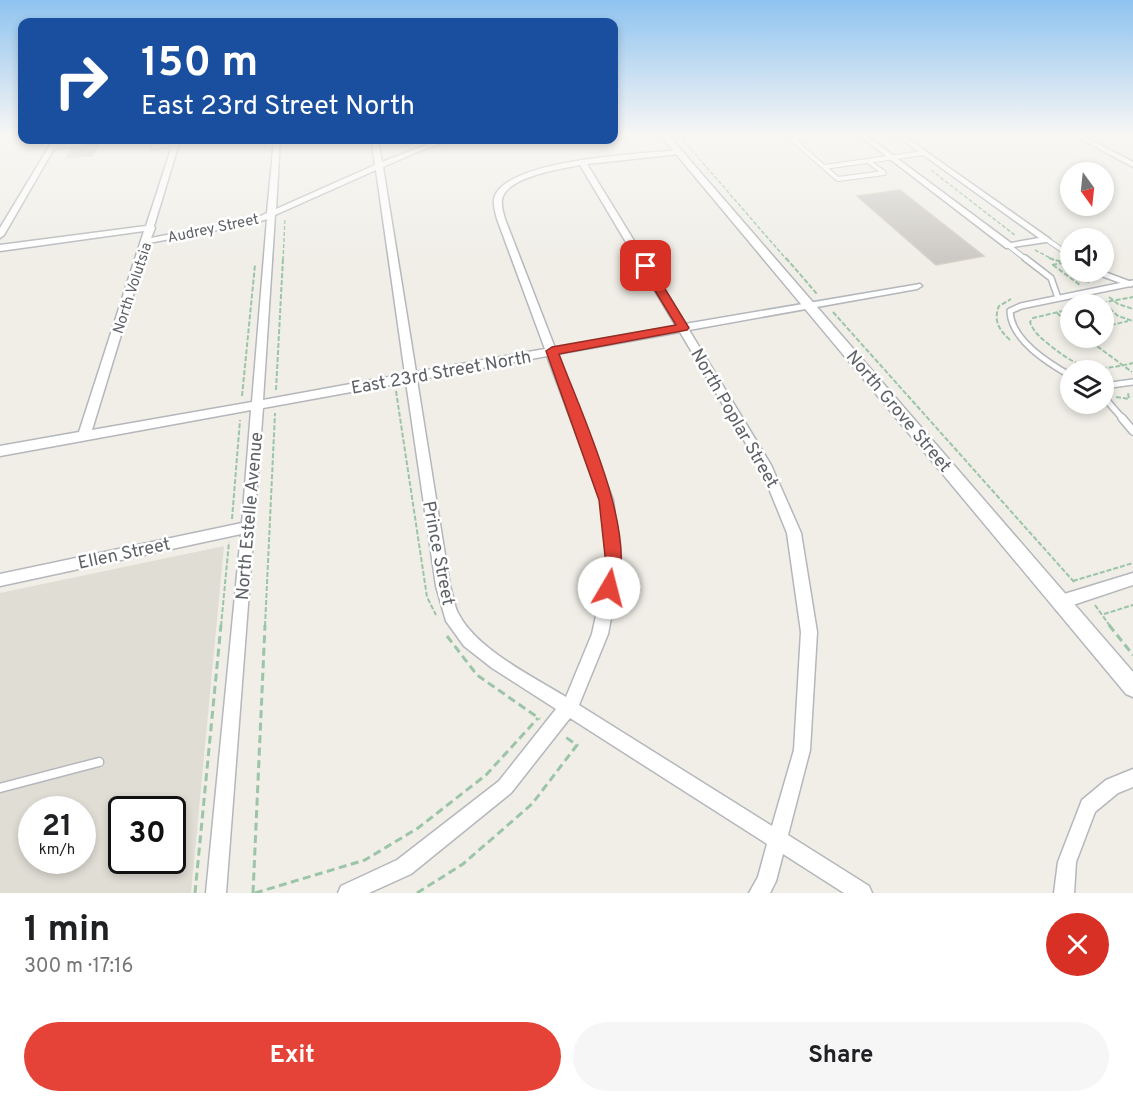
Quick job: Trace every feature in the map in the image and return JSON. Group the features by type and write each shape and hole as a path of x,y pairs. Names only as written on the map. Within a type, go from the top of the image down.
{"street":[{"path":"0,235 34,178"},
{"name":"North Volutsia","path":"84,436 165,178"},
{"name":"North Estelle Avenue","path":"216,893 258,405 279,214 278,178"},
{"name":"Audrey Street","path":"147,241 279,214 353,178"},
{"name":"Prince Street","path":"381,178 442,586 451,616 469,641 498,663 862,893"},
{"path":"348,893 404,867 505,787 545,722 567,707 600,634 614,565 607,500 501,219 497,204 500,194 510,182 520,178"},
{"name":"North Poplar Street","path":"591,178 768,468 794,533 809,632 802,750 766,881 759,893"},
{"name":"North Grove Street","path":"701,178 1133,687"},
{"path":"918,178 1009,246 1046,239"},
{"path":"959,178 1046,239"},
{"path":"0,248 150,228"},
{"name":"East 23rd Street North","path":"0,451 917,286"},
{"name":"Ellen Street","path":"0,580 248,526"},
{"path":"1061,602 1133,579"},
{"path":"1064,893 1067,862 1088,806 1112,786 1133,778"}],"lane":[{"path":"1046,239 1060,249"},
{"path":"1009,246 1051,278 1058,298"},
{"path":"1114,278 1132,284"},
{"path":"1060,369 1018,335 1008,317 1010,311 1020,306 1132,284"},
{"path":"1114,385 1133,382"},
{"path":"1114,410 1133,431"},
{"path":"0,788 99,762"}],"path":[{"path":"716,178 1103,614 1117,637 1133,655"},
{"path":"938,178 951,189 989,213 1045,257 1060,262"},
{"path":"279,214 276,402 254,893 365,860 418,828 486,775 545,722"},
{"path":"195,893 256,255"},
{"path":"1114,300 1133,297"},
{"path":"1114,305 1118,304"},
{"path":"1060,312 1033,318 1030,322 1033,332 1072,363 1080,367 1101,370 1133,363"},
{"path":"1114,324 1128,321"},
{"path":"1100,348 1133,373"},
{"path":"396,391 426,597 440,622"},
{"path":"1114,396 1129,399 1128,393 1133,392"},
{"path":"1073,581 1133,563"},
{"path":"1103,614 1133,605"},
{"path":"417,893 463,864 532,804 577,745 477,675 444,631"}],"shaded area":[{"path":"224,546 191,893 0,893 0,593"}],"building":[{"path":"900,190 984,256 936,265 857,196"}],"route":[{"path":"609,588 614,565 607,500 552,351 683,328 646,266"}]}
